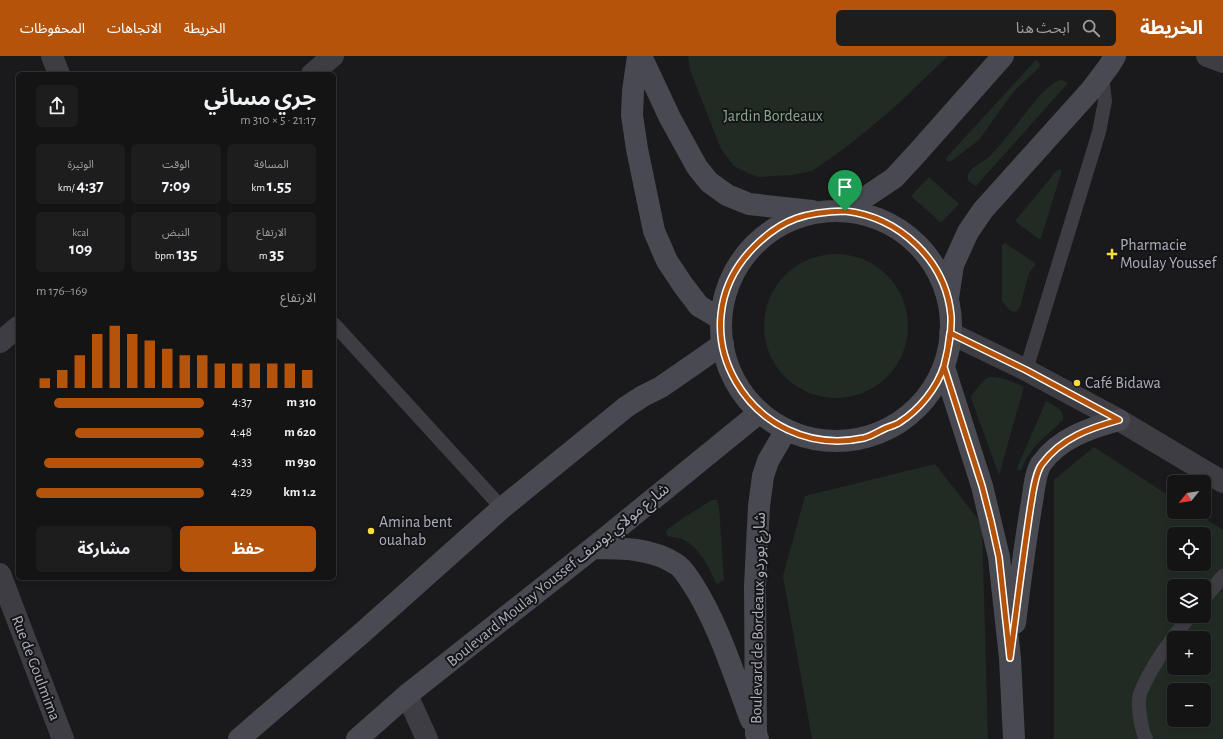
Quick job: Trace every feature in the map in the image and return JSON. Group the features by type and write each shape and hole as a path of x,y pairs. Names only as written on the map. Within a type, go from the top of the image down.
{"main road":[{"path":"638,56 633,91 632,115 637,149 654,230 667,261 699,306 722,318"},
{"path":"641,56 672,124 697,167 710,182 727,195 749,204 835,211 858,213 887,223 905,234 917,244 936,270 948,299 951,316 948,350 944,367 936,383 926,398 914,411 900,422 866,438 845,441 823,441 786,430 760,412 744,396 736,384 728,366 722,344 722,318 726,292 734,273 745,256 774,229 801,216 835,211 894,178 1003,56"},
{"path":"948,299 953,265 968,232 984,210 1086,96 1102,76 1115,56"},
{"path":"239,739 362,633 502,508 626,407 661,387 722,344"},
{"path":"944,367 982,486 999,557 1010,658 1014,739"},
{"name":"Boulevard Moulay Youssef شارع مولاي يوسف","path":"357,739 407,695 593,548 760,412"},
{"path":"1010,658 1029,517 1035,482 1040,465 1052,451 1070,438 1094,427 1119,420"},
{"name":"Boulevard de Bordeaux شارع بوردو","path":"757,736 755,586 759,506 763,476 768,461 786,430"},
{"path":"593,548 623,548 655,554 673,562 684,570 712,621 728,658 757,736"}],"street":[{"path":"52,56 58,72"},
{"path":"314,72 333,56"},
{"path":"1207,56 1223,62"},
{"path":"0,342 16,329"},
{"path":"950,333 1026,370 1119,420 1223,482"},
{"name":"Rue de Goulmima","path":"0,574 5,605 63,739"},
{"path":"407,695 427,739"}],"lane":[{"path":"1026,370 1099,132 1105,101 1102,76"},
{"path":"336,326 502,508"},
{"path":"1211,591 1223,576"},
{"path":"1146,739 1143,734 1140,715 1140,695 1150,672 1184,623"}],"green space":[{"name":"Jardin Bordeaux","path":"688,56 948,56 899,103 871,127 845,148 812,171 792,175 759,177 734,166 721,149 690,70"},
{"path":"1036,60 1040,64 1039,68 1016,89 979,140 950,162 947,161 946,158"},
{"path":"1062,80 1068,83 976,186 968,181 971,170 989,157 1043,92 1054,83"},
{"path":"1061,169 1041,238 1039,239 1016,222 1016,220 1057,170"},
{"path":"929,177 959,204 942,222 940,222 912,197 912,195"},
{"path":"1005,243 1035,263 1029,273 1020,307 1016,312 1010,311 1002,301 1002,245"},
{"path":"829,254 843,254 857,257 876,266 892,280 905,305 908,326 907,340 902,354 892,372 882,382 857,395 843,398 829,398 815,395 796,386 780,372 767,347 764,333 764,319 767,305 776,286 790,270 815,257"},
{"path":"989,377 1002,378 1024,387 999,475 971,398 983,381"},
{"path":"1046,401 1060,410 1063,420 1037,444 1027,457 1021,470 1018,470 1017,468"},
{"path":"1094,447 1167,494 1167,519 1206,519 1223,530 1223,739 1054,739 1054,480"},
{"path":"935,464 982,524 988,739 812,739 783,576 805,496"},
{"path":"712,500 717,500 719,506 724,580 718,584 716,583 703,558 690,543 682,539 668,536 666,532 680,520"}],"place":[{"name":"Pharmacie Moulay Youssef","path":"1112,254"},
{"name":"Café Bidawa","path":"1077,383"},
{"name":"Amina bent ouahab","path":"371,531"}],"route":[{"path":"845,211 812,213 801,216 774,229 745,256 734,273 726,292 723,305 721,331 722,344 728,366 736,384 744,396 760,412 773,422 786,430 823,441 845,441 866,438 900,422 914,411 926,398 936,383 944,367 950,333 1026,370 1119,420 1094,427 1070,438 1052,451 1040,465 1035,482 1029,517 1010,658 999,557 991,521 982,486 944,367 948,350 950,333 951,316 948,299 943,284 927,256 917,244 905,234 870,216 845,211"}]}
